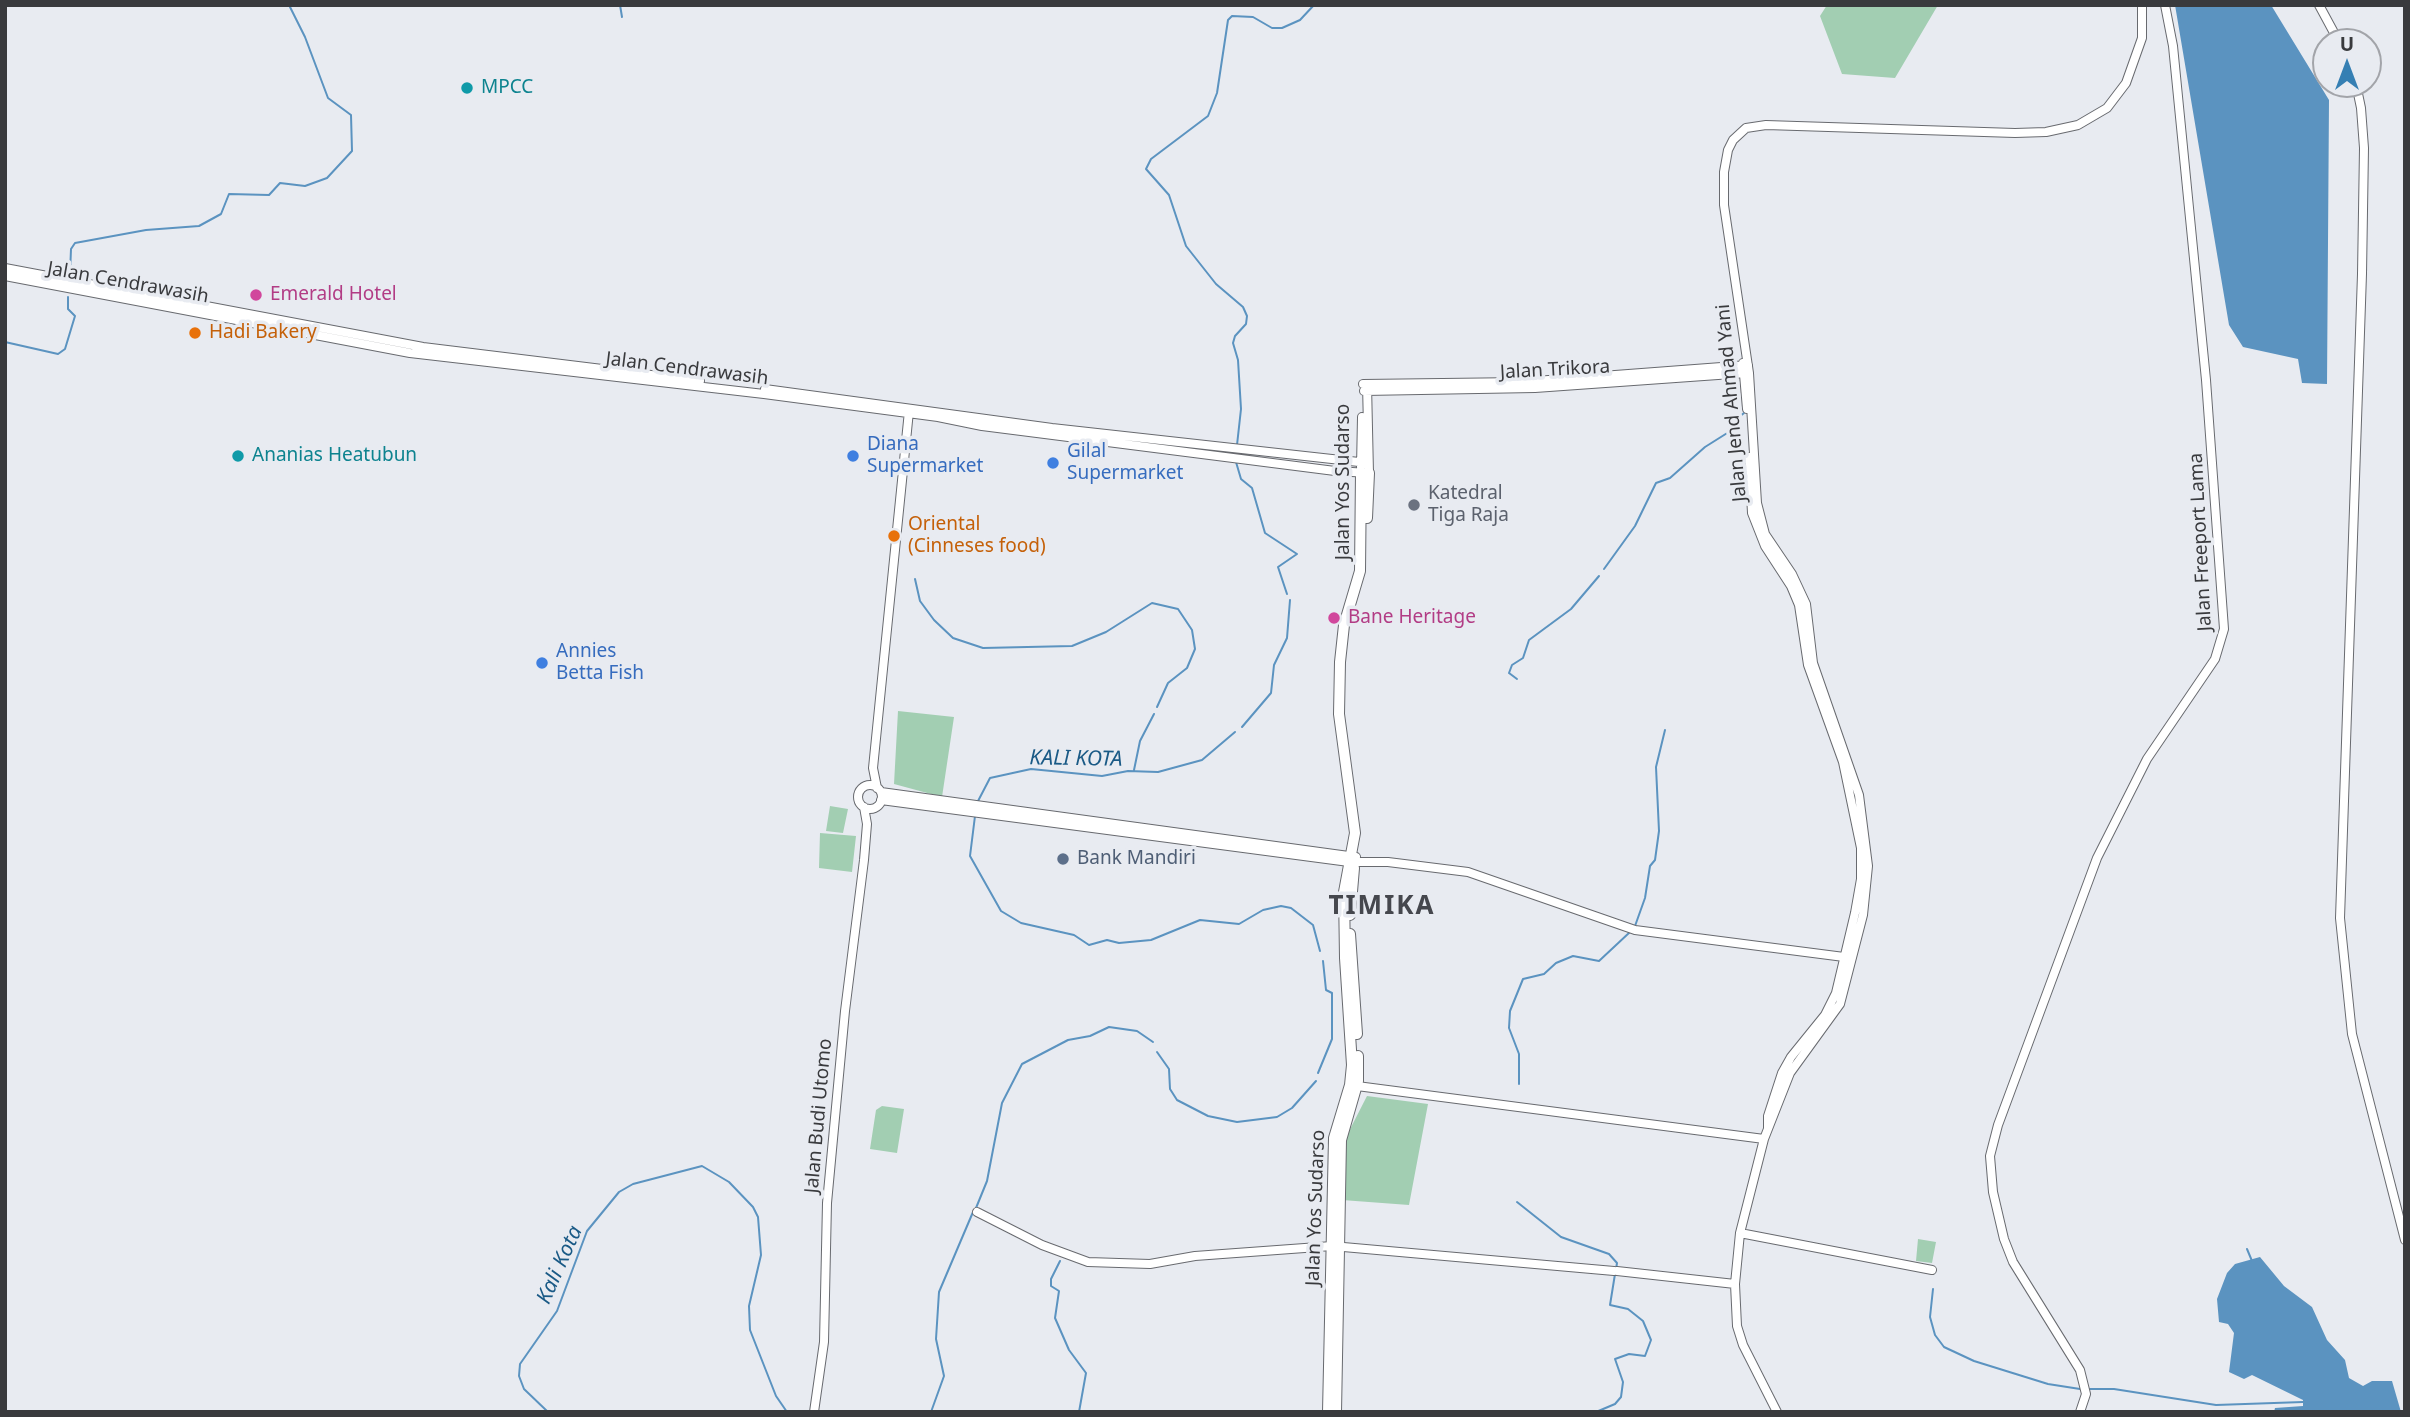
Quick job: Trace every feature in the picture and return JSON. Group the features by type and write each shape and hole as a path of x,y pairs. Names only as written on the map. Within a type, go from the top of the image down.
{"highway":[{"name":"Jalan Yos Sudarso","path":"1328,1412 1341,1140 1357,1086 1357,1008 1350,917 1355,833 1341,729 1339,692 1344,625 1360,571 1365,468"},
{"name":"Jalan Yos Sudarso","path":"1336,1412 1334,1138 1352,1073 1344,891 1355,859"}],"street":[{"name":"Jalan Jend Ahmad Yani","path":"1766,1135 1790,1073 1840,1004 1850,969 1867,879 1866,833 1811,676 1802,615 1794,584 1765,546 1749,503 1746,369 1726,215 1726,162 1733,139 1746,128 1787,124 2015,133 2058,130 2087,122 2115,99 2132,71 2142,38 2142,5"},
{"name":"Jalan Freeport Lama","path":"2080,1412 2086,1394 2085,1382 2009,1251 1993,1192 1990,1156 1998,1125 2097,858 2147,759 2215,659 2224,629 2206,370 2173,46 2165,5"},
{"path":"2319,5 2331,28"},
{"path":"2359,98 2364,148 2362,261 2340,918 2352,1034 2405,1240"},
{"name":"Jalan Cendrawasih","path":"5,268 423,347 910,410 1052,432 1189,448 1270,454 1365,468"},
{"name":"Jalan Cendrawasih","path":"5,276 410,353 910,410"},
{"name":"Jalan Trikora","path":"1364,388 1746,369"},
{"name":"Jalan Yos Sudarso","path":"1364,388 1365,468"},
{"path":"873,768 879,793 869,807 858,796 866,786 873,768 910,410"},
{"name":"Jalan Cendrawasih","path":"1189,448 1270,464 1365,468"},
{"path":"1270,454 1270,464"},
{"path":"866,786 879,793 1355,859 1468,872 1649,933 1844,957"},
{"name":"Jalan Jend Ahmad Yani","path":"1766,1135 1768,1116 1782,1073 1833,1001 1861,879 1861,848 1855,796"},
{"name":"Jalan Budi Utomo","path":"814,1412 824,1342 826,1227 845,1012 869,807"},
{"path":"1357,1086 1766,1135 1740,1233 1735,1284 1737,1325 1741,1338 1777,1412"},
{"path":"977,1212 1042,1245 1088,1262 1150,1264 1195,1256 1336,1246 1735,1284"},
{"path":"1740,1233 1932,1270"}],"green space":[{"path":"1827,5 1938,5 1895,78 1842,74 1820,16"},
{"path":"898,711 954,717 942,797 894,784"},
{"path":"830,806 848,809 843,833 826,831"},
{"path":"820,833 856,836 852,872 819,868"},
{"path":"1367,1096 1428,1104 1409,1205 1342,1200 1344,1141"},
{"path":"882,1106 904,1109 897,1153 870,1149 876,1110"},
{"path":"1918,1239 1936,1242 1932,1263 1916,1261"}],"water":[{"path":"2175,5 2271,5 2312,72 2312,98 2329,100 2327,384 2302,383 2298,359 2243,347 2229,325"},
{"path":"2260,1257 2284,1286 2312,1307 2327,1340 2345,1360 2349,1378 2363,1386 2372,1381 2392,1381 2401,1412 2274,1412 2275,1408 2303,1406 2303,1400 2252,1375 2244,1379 2229,1372 2234,1333 2228,1324 2219,1322 2217,1299 2227,1273 2235,1264"}],"waterway":[{"path":"70,274 71,249 75,243 146,230 199,226 221,214 229,194 269,195 280,183 305,186 327,178 352,151 351,115 328,98 305,37 289,5"},
{"path":"620,5 622,17"},
{"name":"KALI KOTA","path":"1237,445 1241,409 1238,360 1233,343 1235,336 1246,324 1247,316 1243,307 1216,284 1186,246 1169,195 1146,169 1151,159 1208,116 1217,93 1228,20 1232,16 1253,17 1272,28 1282,28 1300,20 1314,5"},
{"path":"5,342 58,354 65,349 75,316 68,309 68,297"},
{"path":"1604,569 1635,526 1656,483 1670,478 1705,447 1732,430 1733,422 1744,413"},
{"name":"KALI KOTA","path":"1236,462 1241,479 1252,488 1265,533 1297,554 1278,567 1287,594"},
{"path":"1517,679 1509,673 1512,665 1523,658 1529,640 1571,609 1599,576"},
{"path":"915,579 920,601 934,620 953,638 983,648 1072,646 1106,632 1152,603 1178,609 1192,630 1195,649 1187,668 1168,683 1157,707"},
{"name":"KALI KOTA","path":"1242,727 1271,693 1274,665 1287,638 1290,600"},
{"path":"1134,770 1140,741 1154,714"},
{"path":"1635,926 1645,898 1650,866 1655,860 1659,831 1656,767 1665,730"},
{"name":"KALI KOTA","path":"977,803 990,778 1031,769 1102,776 1128,771 1158,772 1202,760 1235,732"},
{"name":"KALI KOTA","path":"975,816 970,856 1001,911 1021,923 1074,935 1089,945 1107,940 1119,943 1151,940 1200,920 1239,924 1263,910 1281,906 1291,908 1313,925 1320,951"},
{"path":"1519,1084 1519,1054 1509,1028 1510,1011 1523,979 1544,974 1556,963 1573,956 1599,961 1630,932"},
{"name":"KALI KOTA","path":"1318,1073 1332,1039 1332,993 1326,990 1323,961"},
{"name":"Kali Kota","path":"976,1208 987,1181 1002,1103 1022,1064 1068,1040 1090,1036 1109,1027 1137,1031 1153,1042"},
{"name":"KALI KOTA","path":"1157,1052 1169,1069 1170,1089 1177,1100 1208,1116 1237,1122 1277,1117 1292,1108 1316,1081"},
{"name":"Kali Kota","path":"548,1412 524,1389 519,1376 520,1364 557,1311 587,1231 619,1192 633,1184 702,1166 729,1182 753,1207 758,1217 761,1255 749,1306 750,1330 776,1396 787,1412"},
{"path":"1517,1202 1561,1237 1609,1254 1617,1263 1616,1269"},
{"name":"Kali Kota","path":"931,1412 944,1376 936,1339 939,1292 973,1212"},
{"path":"2247,1249 2252,1261"},
{"path":"1060,1261 1051,1279 1051,1286 1059,1291 1055,1318 1069,1350 1086,1373 1079,1412"},
{"path":"1596,1412 1615,1404 1621,1397 1623,1382 1615,1359 1629,1354 1645,1356 1651,1340 1643,1321 1628,1309 1610,1305 1615,1274"},
{"path":"1933,1289 1930,1317 1935,1335 1944,1347 1974,1361 2048,1384 2080,1389"},
{"path":"2090,1389 2114,1389 2216,1405 2303,1402"}],"place":[{"name":"MPCC","path":"467,88"},
{"name":"Emerald Hotel","path":"256,295"},
{"name":"Hadi Bakery","path":"195,333"},
{"name":"Ananias Heatubun","path":"238,456"},
{"name":"Diana Supermarket","path":"853,456"},
{"name":"Gilal Supermarket","path":"1053,463"},
{"name":"Katedral Tiga Raja","path":"1414,505"},
{"name":"Oriental (Cinneses food)","path":"894,536"},
{"name":"Bane Heritage","path":"1334,618"},
{"name":"Annies Betta Fish","path":"542,663"},
{"name":"Bank Mandiri","path":"1063,859"}],"district":[{"name":"TIMIKA","path":"1382,907"}]}
